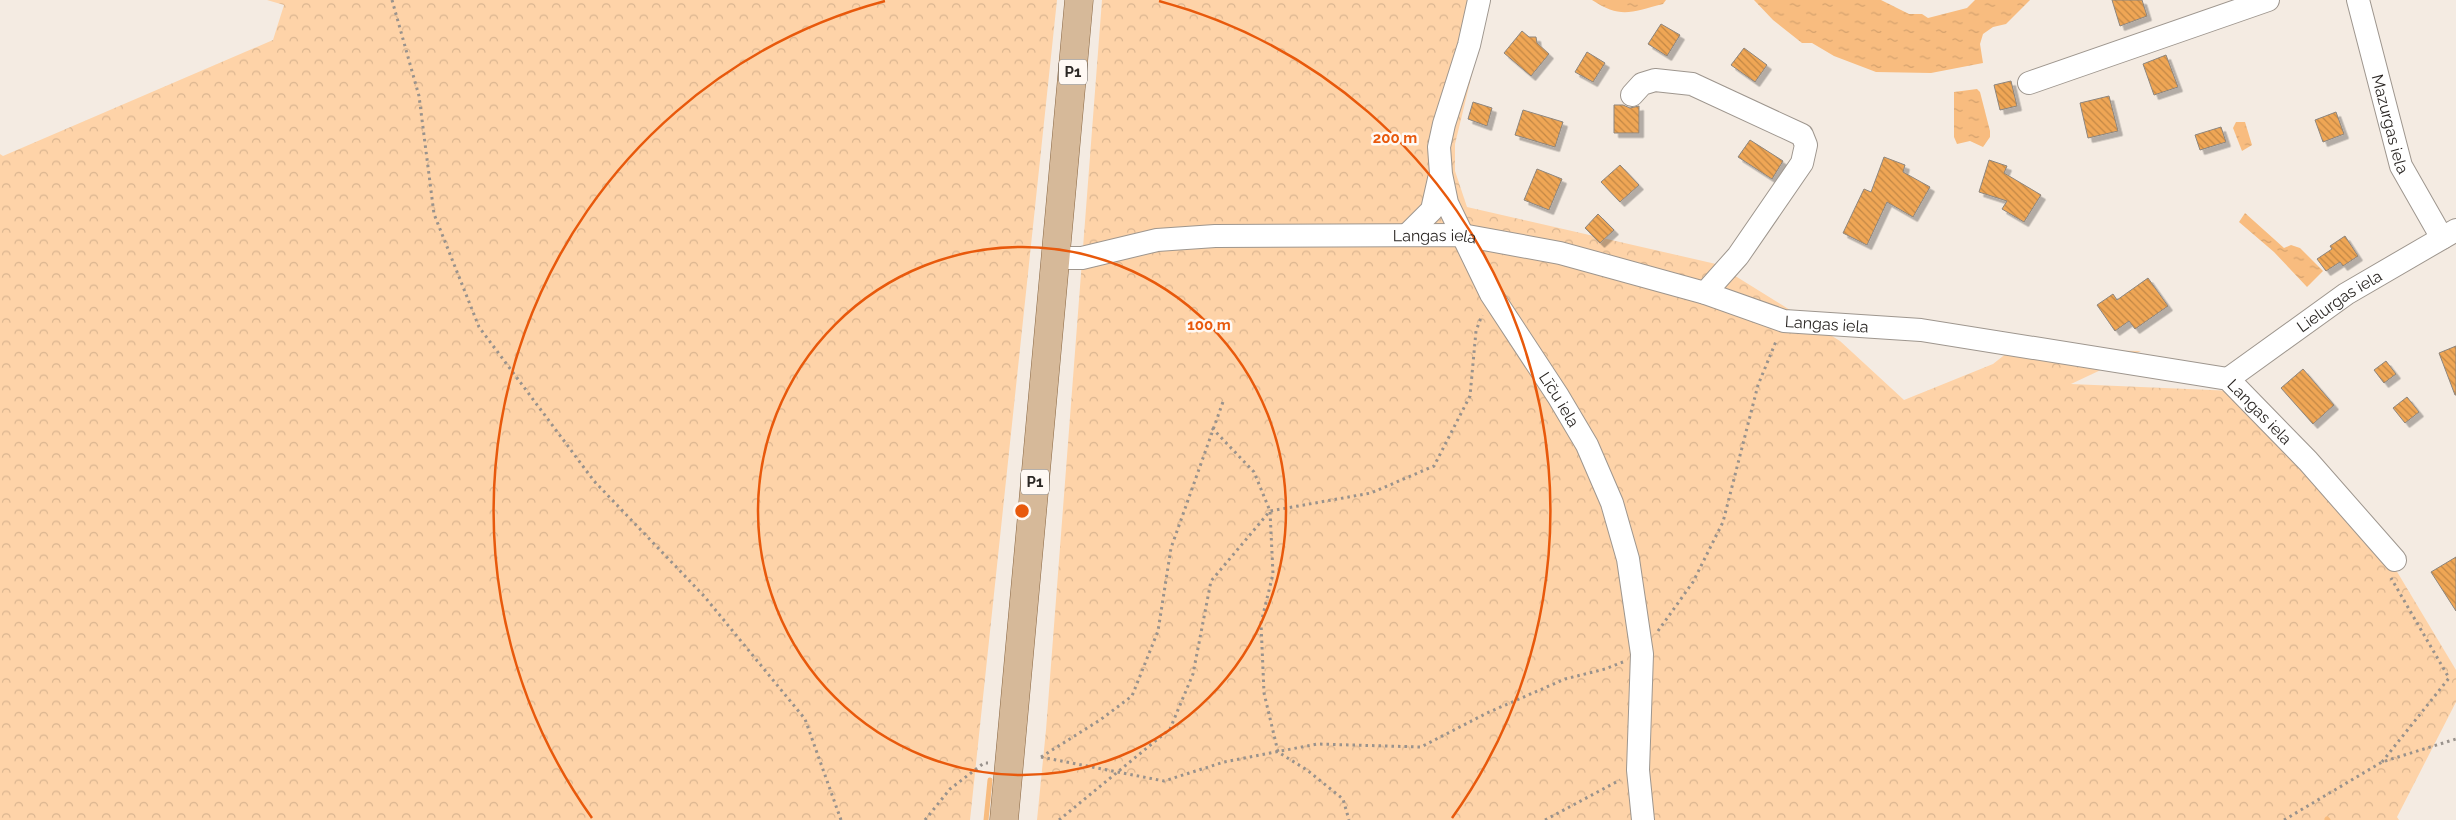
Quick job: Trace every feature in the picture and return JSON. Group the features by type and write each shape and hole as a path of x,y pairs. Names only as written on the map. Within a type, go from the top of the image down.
{"main road":[{"name":"P1","path":"1004,820 1079,0"}],"street":[{"name":"Līču iela","path":"1479,0 1469,45 1444,124 1439,148 1441,174 1447,203 1491,294 1558,396 1587,445 1612,503 1628,559 1642,654 1638,770 1643,820"},
{"path":"2029,83 2268,0"},
{"name":"Mazurgas iela","path":"2358,0 2401,166 2451,234"},
{"path":"1632,95 1642,84 1655,80 1692,84 1802,135 1806,145 1802,163 1797,171 1738,256 1704,293"},
{"path":"1409,233 1432,210 1441,174"},
{"name":"Langas iela","path":"1056,258 1082,258 1157,240 1215,236 1462,234 1560,253 1704,293 1784,321 1921,330 2228,379 2308,460 2395,560"},
{"name":"Lielurgas iela","path":"2228,379 2346,294 2451,234"}],"path":[{"path":"392,0 419,96 434,214 479,327 594,480 704,596 805,719 841,820"},
{"path":"1060,820 1170,729 1193,674 1211,581 1270,510 1371,493 1434,466 1470,396 1476,331 1491,294"},
{"path":"1224,399 1212,428 1171,548 1158,632 1132,696 1100,720 1041,757 1164,781 1224,762 1317,744 1421,747 1486,713 1565,678 1605,669 1642,654 1693,582 1723,522 1758,386 1784,321"},
{"path":"1212,428 1254,472 1270,510 1274,574 1261,623 1264,693 1278,752 1307,770 1343,799 1349,820"},
{"path":"2382,762 2449,678 2390,580 2395,560"},
{"path":"2284,820 2382,762 2456,739"},
{"path":"925,820 950,789 984,763 1009,762"},
{"path":"1545,820 1638,770"}],"green space":[{"path":"267,0 1057,0 970,820 0,820 0,154 3,156 273,40 284,5"},
{"path":"1102,0 1490,0 1455,144 1455,171 1467,207 1716,264 1840,341 1904,400 1993,364 2012,349 2141,351 2071,384 2234,391 2396,570 2456,670 2456,702 2397,817 2399,820 1037,820 1046,730"}],"water":[{"path":"1592,0 1666,0 1663,4 1634,11 1619,12"},
{"path":"1754,0 1881,0 1909,14 1922,14 1928,18 1967,8 1975,0 2030,0 2006,24 1993,27 1983,34 1980,44 1983,63 1931,73 1876,72 1834,56 1812,43 1802,43 1773,20"},
{"path":"1977,89 1980,92 1990,137 1983,147 1970,141 1957,144 1954,137 1954,92"},
{"path":"2236,122 2245,122 2252,145 2242,151 2233,128"},
{"path":"2245,213 2284,248 2291,245 2300,248 2323,271 2307,287 2274,252 2239,222"}],"building":[{"path":"2112,0 2142,0 2147,16 2120,26"},
{"path":"1661,24 1680,35 1667,56 1648,44"},
{"path":"1522,31 1529,37 1536,37 1537,43 1549,54 1531,76 1504,53"},
{"path":"1744,48 1767,65 1755,82 1731,65"},
{"path":"1587,52 1605,63 1593,82 1575,72"},
{"path":"2166,55 2178,87 2154,95 2143,64"},
{"path":"2011,81 2017,106 2000,110 1994,85"},
{"path":"2109,96 2118,131 2088,138 2080,103"},
{"path":"1473,102 1492,108 1487,126 1468,119"},
{"path":"1614,105 1623,105 1630,108 1639,106 1639,133 1614,133"},
{"path":"1523,110 1563,122 1555,147 1515,135"},
{"path":"2336,112 2344,134 2323,142 2315,120"},
{"path":"2221,127 2226,142 2200,150 2195,135"},
{"path":"1750,140 1783,161 1772,179 1738,157"},
{"path":"1884,157 1905,165 1903,172 1930,187 1913,217 1887,202 1867,245 1843,233 1864,189 1871,192"},
{"path":"1989,160 2007,166 2004,173 2041,195 2024,222 2002,209 2007,201 1979,192"},
{"path":"1620,165 1639,185 1620,202 1601,182"},
{"path":"1537,169 1562,179 1549,210 1524,200"},
{"path":"1598,214 1614,230 1600,243 1585,228"},
{"path":"2345,236 2358,256 2343,266 2340,262 2326,271 2317,259 2332,249 2330,246"},
{"path":"2148,278 2168,306 2135,329 2129,321 2115,331 2097,305 2113,294 2117,300"},
{"path":"2456,346 2456,395 2455,395 2439,353"},
{"path":"2386,361 2396,374 2384,383 2374,370"},
{"path":"2303,369 2334,405 2313,424 2281,388"},
{"path":"2407,397 2419,412 2405,423 2393,408"},
{"path":"2456,557 2456,611 2431,572"}],"waterway":[{"path":"986,820 990,780"}]}
